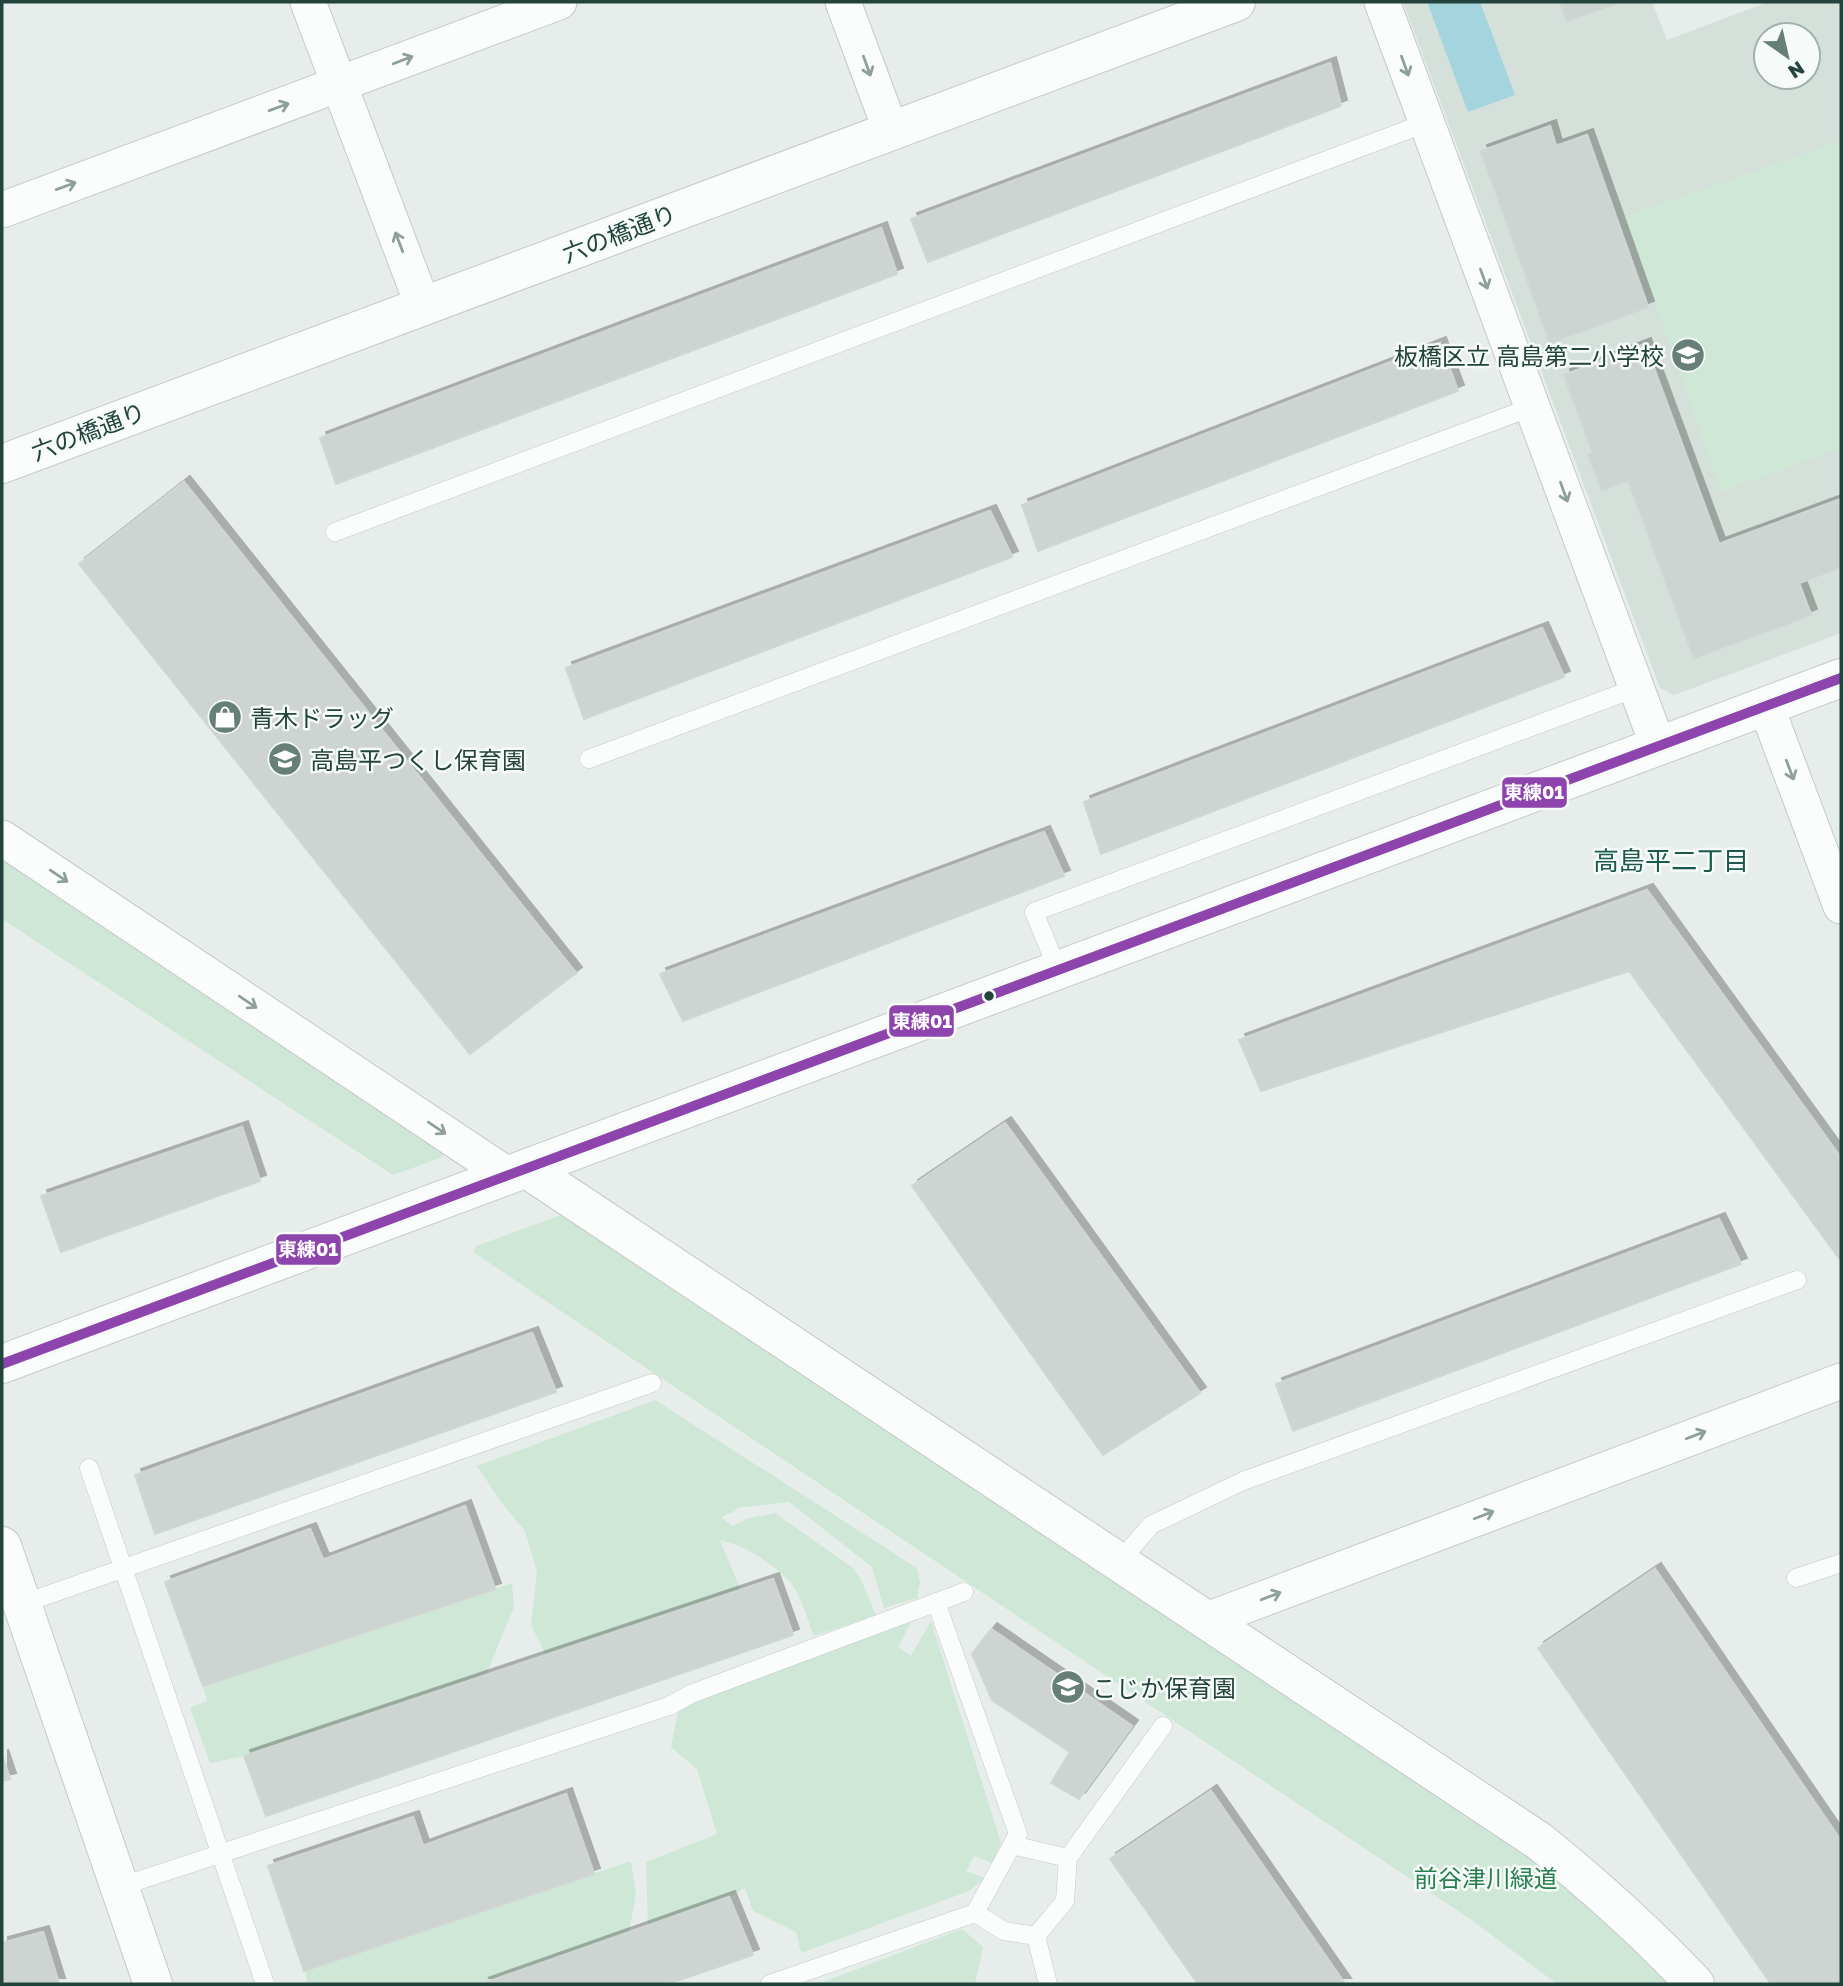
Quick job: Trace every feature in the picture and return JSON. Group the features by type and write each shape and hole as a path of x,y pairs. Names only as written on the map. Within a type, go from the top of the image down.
{"street":[{"path":"309,2 423,306"},
{"path":"2,210 559,2"},
{"path":"843,2 891,131"},
{"name":"六の橋通り","path":"2,464 1237,2"},
{"path":"1382,2 1658,746"},
{"path":"2,1364 1841,678"},
{"path":"1766,706 1841,906"},
{"path":"2,838 1119,1562 1539,1841 1595,1886 1695,1984"},
{"path":"1207,1620 1841,1381"},
{"path":"2,1546 153,1984"}],"lane":[{"path":"335,532 1426,122"},
{"path":"589,759 1532,407"},
{"path":"1058,971 1034,912 1636,688"},
{"path":"1119,1562 1151,1525 1243,1481 1797,1280"},
{"path":"22,1604 652,1383"},
{"path":"89,1468 265,1984"},
{"path":"1796,1578 1841,1563"},
{"path":"119,1887 670,1706 691,1694 964,1592"},
{"path":"770,1984 975,1913 1018,1834 936,1602"},
{"path":"1036,1936 1065,1901 1068,1858 1163,1726"},
{"path":"1012,1844 1068,1858"},
{"path":"975,1913 1004,1931 1036,1936"},
{"path":"1036,1936 1048,1984"}],"shaded area":[{"name":"板橋区立 高島第二小学校","path":"1403,2 1652,2 1667,40 1768,2 1841,2 1841,633 1674,695 1660,688"}],"green space":[{"path":"1841,141 1841,448 1721,492 1625,216"},
{"path":"2,851 444,1147 443,1157 393,1175 2,919"},
{"name":"前谷津川緑道","path":"564,1214 1515,1844 1593,1909 1670,1984 1557,1984 1473,1921 473,1252 476,1246"},
{"path":"655,1400 917,1568 920,1583 917,1598 884,1608 872,1567 789,1502 736,1508 737,1510 721,1517 732,1526 746,1519 775,1513 853,1568 876,1615 814,1636 804,1608 790,1582 748,1550 720,1541 741,1590 546,1655 531,1625 537,1572 525,1531 477,1466"},
{"path":"512,1583 514,1607 486,1675 244,1756 210,1763 190,1708 207,1701 203,1686"},
{"path":"931,1621 1001,1843 992,1863 974,1856 966,1871 985,1878 969,1891 801,1953 796,1932 753,1911 745,1888 729,1897 648,1926 646,1862 717,1834 697,1769 671,1747 678,1712 702,1693 911,1622 898,1647 911,1656"},
{"path":"631,1861 636,1894 629,1933 482,1984 300,1984 307,1981 305,1971"},
{"path":"962,1929 983,1947 975,1984 818,1984"}],"water":[{"path":"1427,2 1480,2 1515,95 1468,112"}],"building":[{"path":"1560,2 1619,2 1567,21"},
{"path":"1330,63 1341,106 928,262 911,219"},
{"path":"1550,126 1556,146 1587,135 1648,307 1550,343 1481,151"},
{"path":"881,228 897,274 336,484 320,438"},
{"path":"1440,343 1458,391 1038,551 1022,505"},
{"path":"1645,344 1719,544 1841,499 1841,567 1799,583 1811,615 1694,658 1628,480 1602,490 1588,455 1593,453 1564,375"},
{"path":"184,482 576,973 470,1054 79,564"},
{"path":"990,511 1012,557 584,719 566,668"},
{"path":"1542,628 1564,677 1101,854 1084,802"},
{"path":"1044,832 1064,876 683,1021 660,974"},
{"path":"1647,890 1841,1158 1841,1261 1629,971 1261,1091 1239,1040"},
{"path":"1005,1123 1200,1393 1103,1455 912,1186"},
{"path":"242,1127 260,1181 61,1252 41,1196"},
{"path":"1719,1219 1741,1264 1293,1431 1276,1384"},
{"path":"532,1333 556,1392 155,1534 135,1475"},
{"path":"465,1506 495,1589 203,1686 165,1582 310,1529 323,1560"},
{"path":"1655,1569 1841,1841 1841,1984 1771,1984 1538,1648"},
{"path":"773,1579 793,1635 266,1816 244,1756"},
{"path":"991,1629 1132,1726 1079,1799 1051,1783 1070,1752 992,1700 972,1654"},
{"path":"2,1755 10,1779 2,1781"},
{"path":"1211,1791 1345,1984 1198,1984 1110,1859"},
{"path":"566,1794 594,1874 304,1971 268,1866 413,1817 423,1846"},
{"path":"729,1897 753,1955 668,1984 482,1984"},
{"path":"43,1932 59,1984 5,1984 2,1974 2,1943"}],"transit line":[{"name":"東練01","path":"2,1364 1841,678"}],"place":[{"name":"板橋区立 高島第二小学校","path":"1688,355"},
{"name":"青木ドラッグ","path":"225,717"},
{"name":"高島平つくし保育園","path":"285,759"},
{"name":"こじか保育園","path":"1068,1687"}],"district":[{"name":"高島平二丁目","path":"1671,860"}]}
